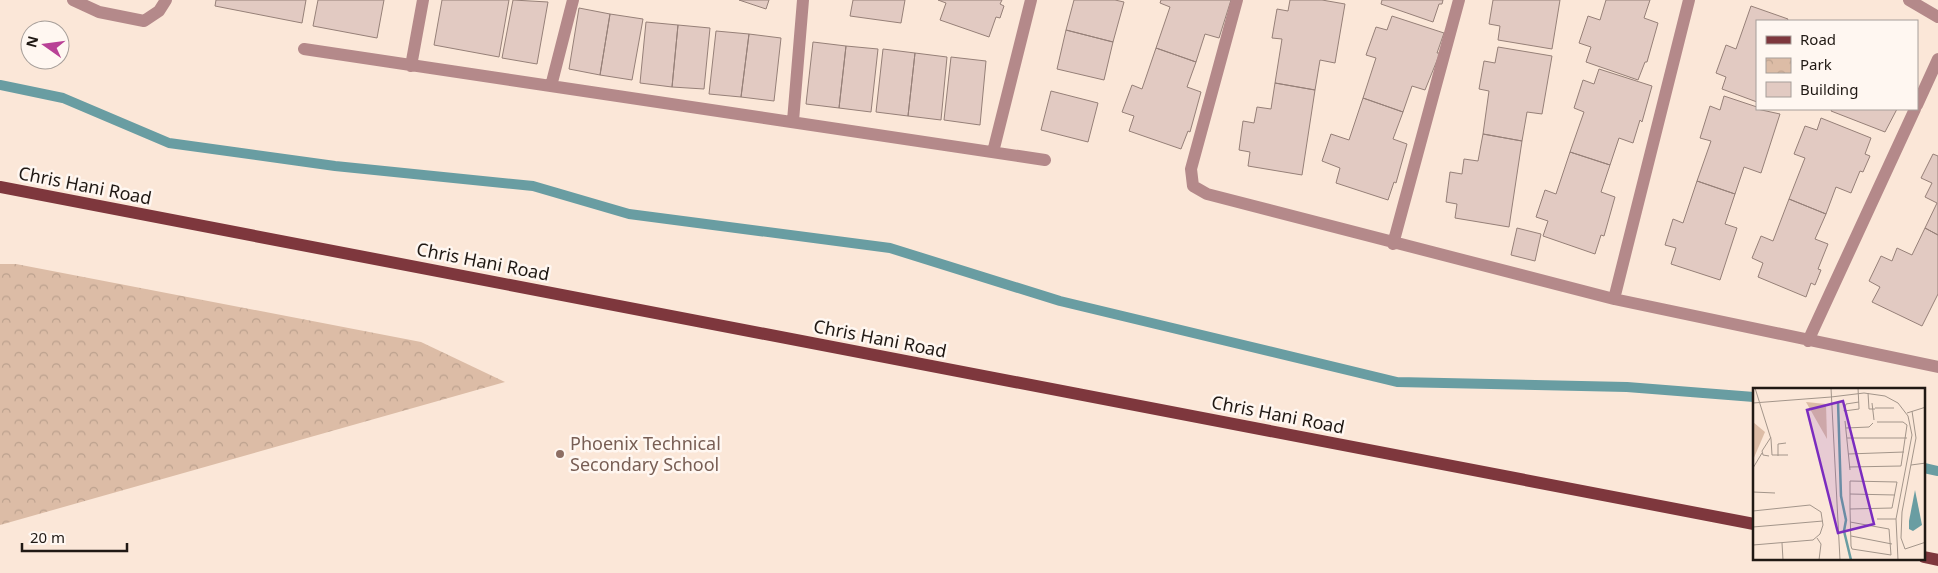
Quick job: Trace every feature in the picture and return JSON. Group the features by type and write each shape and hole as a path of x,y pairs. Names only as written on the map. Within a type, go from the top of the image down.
{"main road":[{"name":"Chris Hani Road","path":"0,187 1753,524"}],"street":[{"path":"73,0 99,12 144,21 159,12 166,0"},
{"path":"411,66 423,0"},
{"path":"552,86 573,0"},
{"path":"793,120 803,0"},
{"path":"993,152 1031,0"},
{"path":"1237,0 1191,169 1193,186 1208,194 1393,244 1614,299 1938,367"},
{"path":"1393,244 1459,0"},
{"path":"1614,299 1689,0"},
{"path":"1909,0 1938,18"},
{"path":"304,49 793,120 1045,160"},
{"path":"1918,103 1938,59"},
{"path":"1808,340 1915,110"}],"green space":[{"path":"0,264 16,264 421,342 505,382 0,525"}],"building":[{"path":"216,0 306,0 302,23 215,6"},
{"path":"318,0 384,0 377,38 313,26"},
{"path":"442,0 509,0 499,57 434,45"},
{"path":"513,0 548,2 537,64 502,58"},
{"path":"739,0 769,0 766,9"},
{"path":"853,0 905,0 901,23 850,16"},
{"path":"938,0 1002,0 1000,4 1004,6 1000,18 996,17 989,37 940,20 946,3"},
{"path":"1074,0 1115,0 1124,2 1113,42 1066,30"},
{"path":"1161,0 1231,0 1219,38 1205,34 1196,62 1156,48 1170,7 1160,3"},
{"path":"1290,0 1322,0 1345,4 1335,63 1320,60 1315,90 1275,83 1282,39 1272,38 1277,9 1288,11"},
{"path":"1382,0 1443,0 1442,4 1439,4 1433,22 1381,4"},
{"path":"1493,0 1560,0 1552,49 1498,40 1500,26 1489,24"},
{"path":"1606,0 1650,0 1644,18 1658,23 1647,62 1645,62 1638,80 1586,62 1591,47 1579,43 1588,16 1600,20"},
{"path":"1751,6 1788,19 1756,20 1756,102 1722,89 1726,77 1716,73 1726,45 1736,49"},
{"path":"579,8 610,14 600,75 569,69"},
{"path":"610,14 643,19 632,80 600,75"},
{"path":"1392,16 1444,33 1437,53 1440,53 1425,90 1412,86 1403,112 1363,98 1376,58 1366,55 1376,27 1387,30"},
{"path":"646,22 678,25 672,87 640,83"},
{"path":"678,25 710,28 704,89 672,87"},
{"path":"1066,30 1113,42 1104,80 1057,69"},
{"path":"716,31 749,34 741,97 709,94"},
{"path":"749,34 781,38 774,101 741,97"},
{"path":"813,42 846,46 839,108 806,104"},
{"path":"846,46 878,49 871,112 839,108"},
{"path":"1498,47 1552,56 1542,114 1527,112 1522,141 1483,134 1489,91 1479,89 1484,61 1495,63"},
{"path":"1156,48 1196,62 1187,87 1201,92 1190,132 1188,131 1181,149 1129,131 1134,116 1122,112 1132,85 1142,89"},
{"path":"883,49 915,53 908,116 876,112"},
{"path":"915,53 947,57 941,120 908,116"},
{"path":"951,57 986,61 980,125 944,120"},
{"path":"1599,69 1652,86 1642,122 1640,120 1633,143 1619,138 1610,165 1570,152 1584,112 1574,108 1583,80 1594,84"},
{"path":"1275,83 1315,90 1302,175 1248,166 1250,152 1239,150 1243,121 1254,123 1257,107 1271,109"},
{"path":"1051,91 1098,103 1088,142 1041,130"},
{"path":"1724,96 1756,107 1756,110 1780,114 1761,173 1744,167 1735,194 1697,181 1711,141 1700,138 1710,106 1720,110"},
{"path":"1363,98 1403,112 1393,139 1407,144 1396,183 1394,182 1388,200 1336,183 1340,168 1322,161 1331,134 1349,140"},
{"path":"1832,110 1896,110 1885,132"},
{"path":"1821,118 1871,138 1865,154 1870,156 1863,172 1860,171 1851,193 1836,187 1826,214 1789,199 1805,158 1794,154 1805,126 1817,130"},
{"path":"1483,134 1522,141 1509,227 1455,218 1457,204 1446,202 1450,172 1462,174 1464,159 1478,161"},
{"path":"1570,152 1610,165 1601,192 1615,197 1604,236 1601,235 1595,254 1543,236 1548,221 1536,217 1545,190 1556,194"},
{"path":"1933,154 1938,156 1938,235 1925,228 1937,203 1925,197 1932,183 1921,178"},
{"path":"1697,181 1735,194 1725,224 1737,228 1720,280 1671,264 1676,248 1665,245 1673,219 1683,223"},
{"path":"1789,199 1826,214 1815,239 1828,244 1818,269 1821,270 1815,285 1811,283 1806,297 1758,277 1763,263 1752,258 1761,236 1773,241"},
{"path":"1517,228 1541,234 1535,261 1511,255"},
{"path":"1925,228 1938,235 1938,294 1922,326 1872,302 1880,287 1869,281 1881,256 1892,261 1897,248 1912,255"}],"waterway":[{"path":"0,85 63,98 169,143 335,166 533,186 629,214 890,248 1060,301 1397,382 1627,387 1753,397"},
{"path":"1926,468 1938,471"}],"place":[{"name":"Phoenix Technical Secondary School","path":"560,454"}]}
